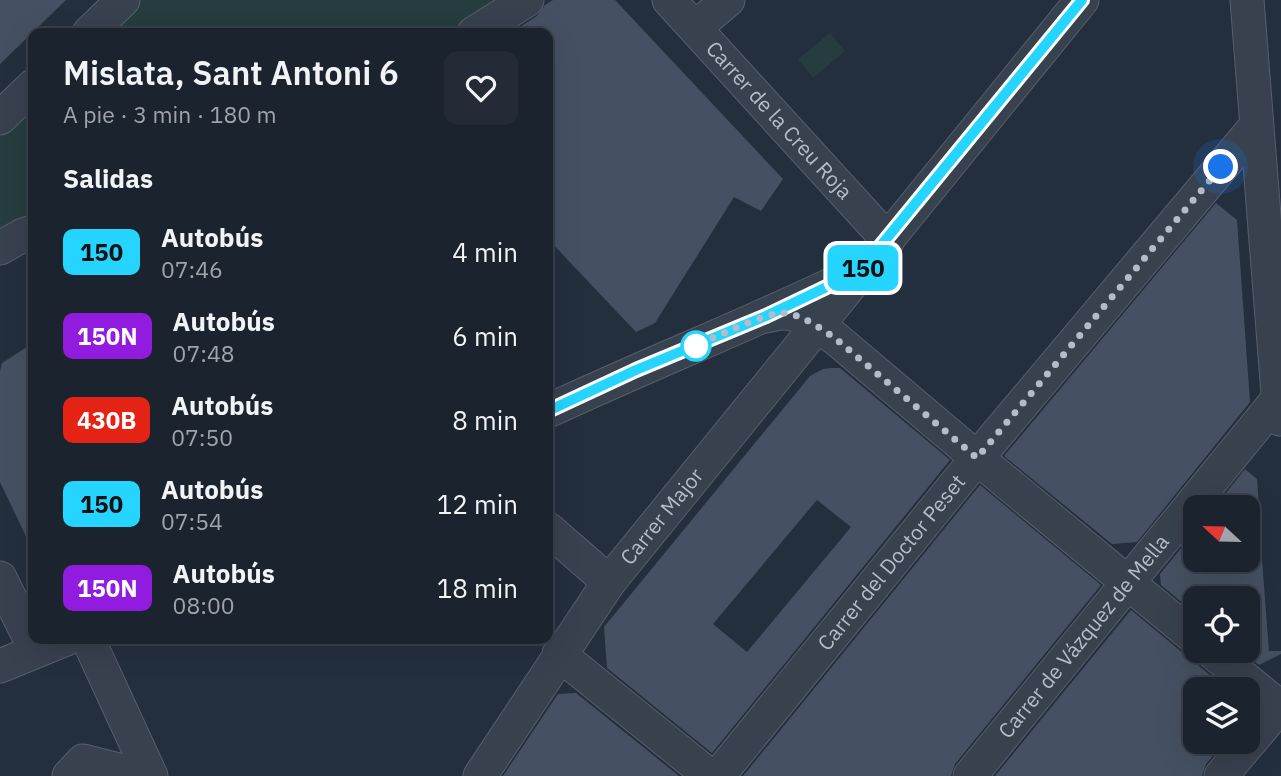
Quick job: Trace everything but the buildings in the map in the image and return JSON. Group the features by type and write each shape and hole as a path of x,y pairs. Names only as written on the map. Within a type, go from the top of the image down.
{"street":[{"path":"94,28 123,0"},
{"path":"482,28 527,0"},
{"name":"Carrer de la Creu Roja","path":"669,0 888,240"},
{"path":"695,28 728,0"},
{"name":"Carrer Major","path":"480,776 609,582 1082,0"},
{"path":"1247,0 1256,125 1274,253 1281,432"},
{"path":"0,118 28,91"},
{"name":"Carrer del Doctor Peset","path":"718,776 977,458 1256,125"},
{"path":"0,248 28,234"},
{"path":"564,394 766,316 860,271"},
{"path":"766,316 783,313 816,325 844,345 1183,628"},
{"name":"Carrer de Vázquez de Mella","path":"970,776 1278,399"},
{"path":"553,533 609,582"},
{"path":"0,578 28,635"},
{"path":"33,644 36,651"},
{"path":"0,666 54,644"},
{"path":"90,644 150,776"},
{"path":"559,654 710,776"},
{"path":"1221,776 1281,706 1227,663"},
{"path":"69,776 83,761 142,776"}],"green space":[{"path":"140,0 501,0 457,28 111,28"},
{"path":"830,33 845,51 813,78 798,59"},
{"path":"28,109 28,223 0,235 0,136"}],"bus line":[{"name":"150","path":"553,409 636,370 766,316 860,271 1082,0"}],"route":[{"path":"696,346 687,349 766,316 783,313 795,316 816,325 835,338 977,458 1221,167"}]}
